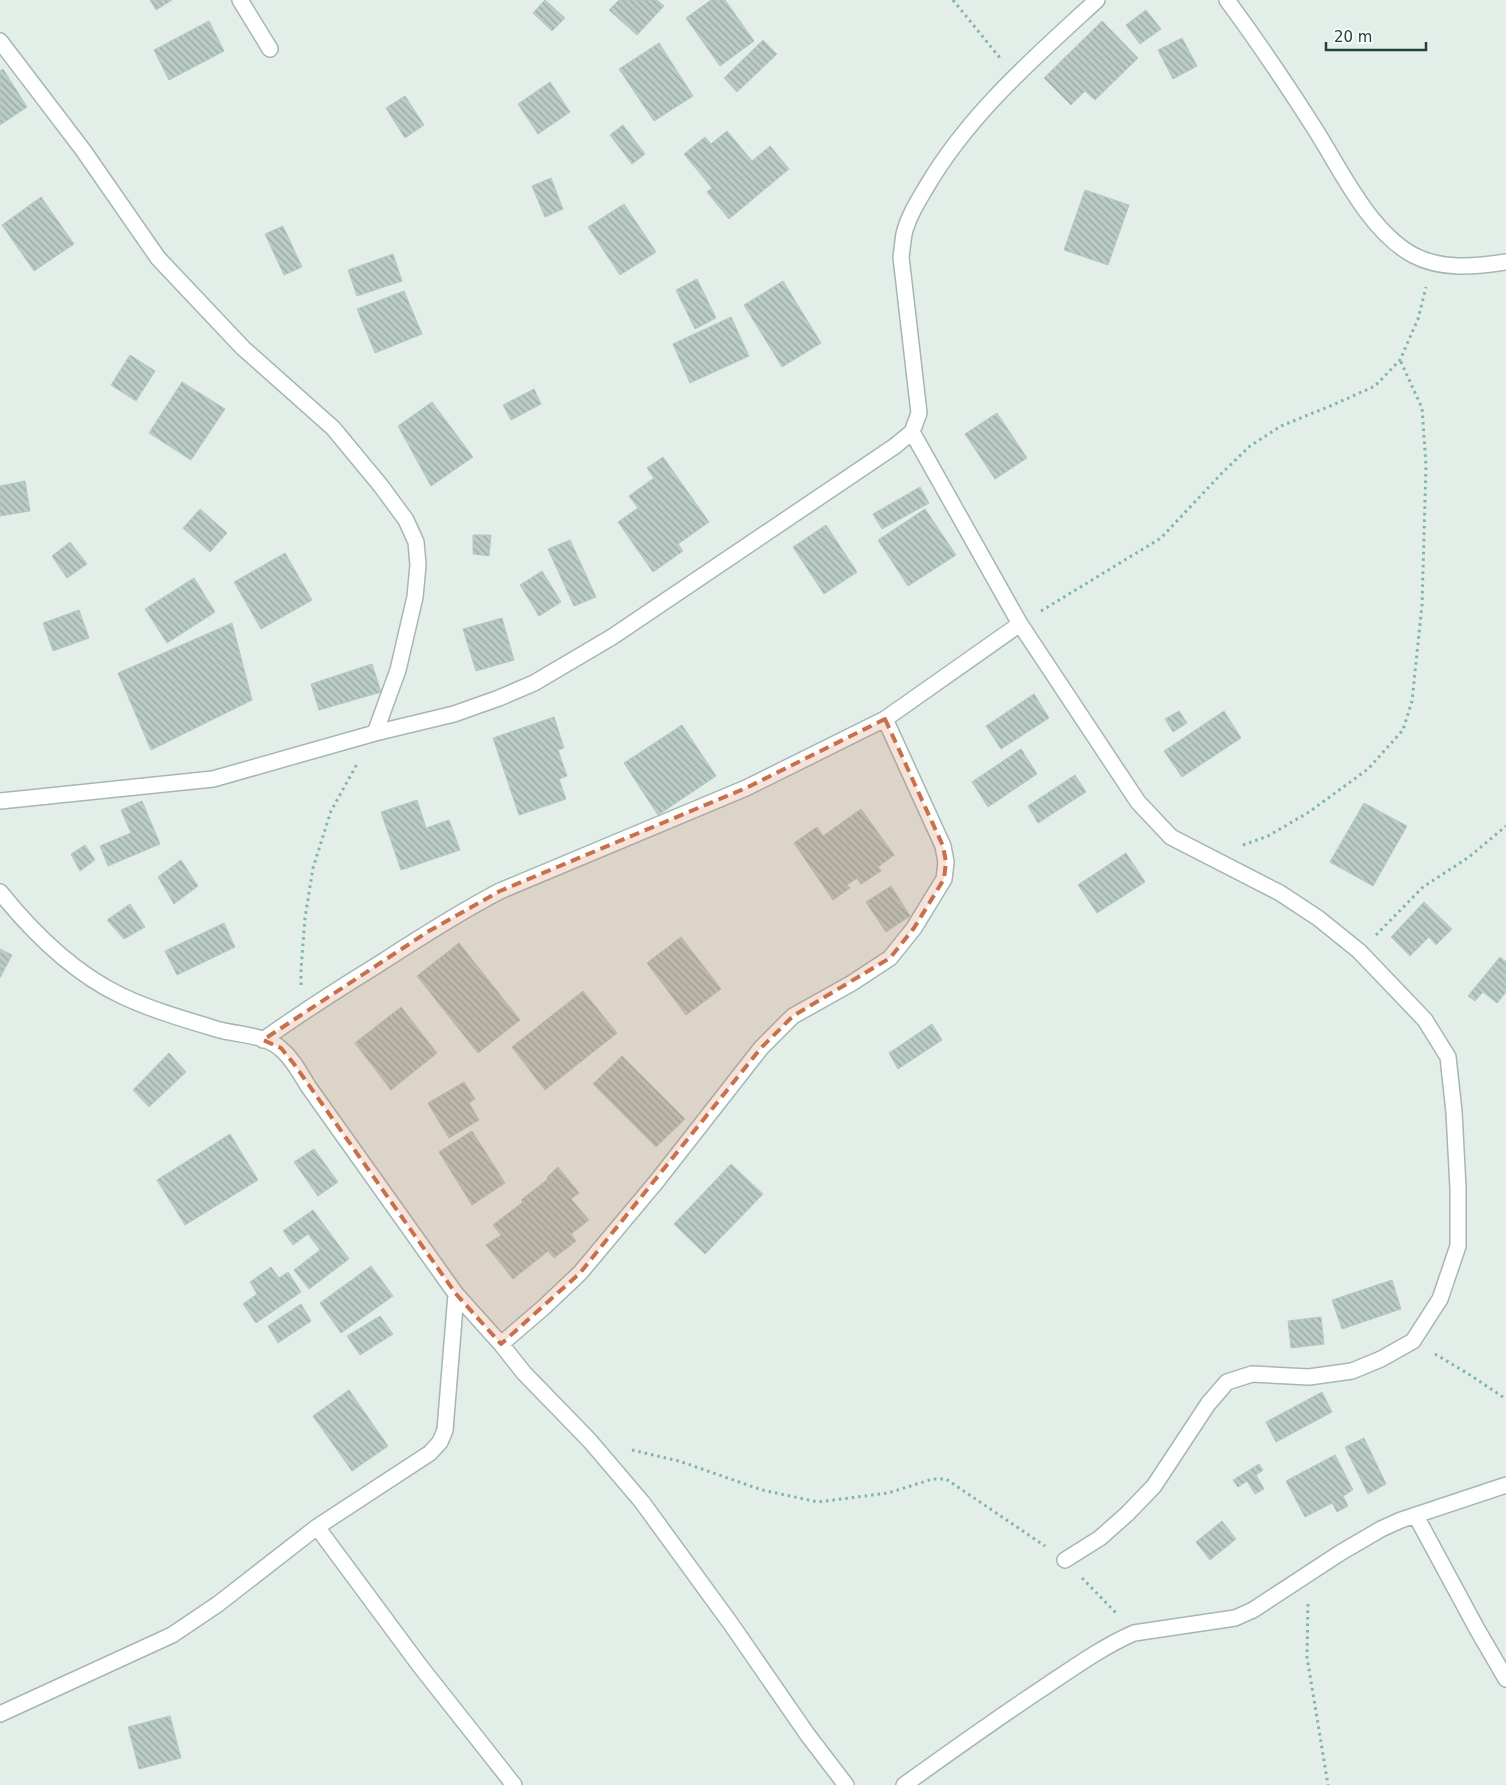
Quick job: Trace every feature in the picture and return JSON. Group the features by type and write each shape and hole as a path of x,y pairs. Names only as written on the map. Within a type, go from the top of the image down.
{"street":[{"path":"240,0 270,49"},
{"path":"0,802 213,779 454,714 499,698 534,683 568,665 612,638 895,446 912,432 919,413 901,257 904,233 913,209 936,170 976,118 1015,77 1097,0"},
{"path":"1227,0 1267,55 1357,196 1378,226 1396,243 1414,255 1452,266 1477,267 1506,262"},
{"path":"0,42 82,150 158,258 243,348 333,428 381,486 406,520 416,542 418,565 415,597 398,670 375,734"},
{"path":"912,432 1020,624 1138,802 1171,838 1280,893 1318,918 1360,951 1425,1020 1448,1057 1454,1112 1458,1188 1458,1246 1440,1299 1413,1341 1381,1359 1352,1371 1309,1377 1252,1374 1227,1382 1208,1404 1154,1486 1128,1514 1100,1538 1065,1560"},
{"path":"264,1040 302,1013 429,931 500,891 746,788 885,719 1020,624"},
{"path":"501,1344 580,1273 657,1181 761,1048 792,1016 852,984 890,958 919,920 944,879 946,862 943,846 885,719"},
{"path":"0,892 22,919 52,950 119,995 148,1007 221,1030 264,1040 281,1048 456,1294 524,1373 590,1441 642,1502 731,1624 807,1734 846,1785"},
{"path":"0,1714 172,1635 218,1604 318,1527 430,1453 440,1442 445,1430 456,1294"},
{"path":"904,1785 986,1725 1098,1651 1134,1632 1235,1618 1253,1610 1381,1529 1506,1485"},
{"path":"1416,1516 1477,1630 1506,1679"},
{"path":"318,1527 420,1666 514,1785"}],"path":[{"path":"953,0 1015,77"},
{"path":"1020,624 1161,538 1250,446 1281,426 1375,386 1400,360 1418,319 1433,262"},
{"path":"1210,858 1268,836 1309,812 1368,769 1403,730 1412,701 1422,605 1426,466 1422,408 1400,360"},
{"path":"302,1013 300,969 305,918 313,868 331,811 375,734"},
{"path":"1360,951 1423,887 1470,856 1506,826"},
{"path":"1413,1341 1467,1373 1506,1400"},
{"path":"590,1441 679,1460 762,1490 818,1502 888,1493 933,1478 946,1479 1065,1560 1134,1632"},
{"path":"1309,1574 1308,1657 1328,1785"}],"highlighted area":[{"path":"885,719 943,846 946,862 944,879 914,928 890,958 793,1016 761,1048 580,1273 501,1344 456,1294 294,1064 281,1048 263,1040 429,931 500,891 746,788"}],"building":[{"path":"150,0 172,0 156,10"},
{"path":"545,0 565,18 552,31 533,13"},
{"path":"619,0 657,0 664,6 637,35 609,10"},
{"path":"711,0 725,0 754,41 720,66 686,18"},
{"path":"1146,10 1161,29 1140,44 1126,25"},
{"path":"209,21 224,51 169,80 154,50"},
{"path":"1102,21 1138,58 1095,100 1085,91 1071,105 1044,78"},
{"path":"1182,38 1197,66 1173,79 1158,50"},
{"path":"763,40 777,54 737,92 724,78"},
{"path":"659,43 693,96 654,121 619,69"},
{"path":"3,69 27,107 0,125 0,71"},
{"path":"550,82 570,112 538,134 518,104"},
{"path":"405,96 424,125 405,138 386,108"},
{"path":"623,125 645,154 632,164 610,135"},
{"path":"727,131 752,161 770,146 789,169 729,219 707,192 712,188 684,154 705,137 711,144"},
{"path":"551,178 563,209 545,217 532,186"},
{"path":"1085,190 1129,205 1108,265 1064,250"},
{"path":"41,197 74,244 34,271 2,225"},
{"path":"624,204 656,252 620,275 588,227"},
{"path":"283,226 302,267 284,275 265,234"},
{"path":"393,254 402,281 357,296 348,270"},
{"path":"697,279 716,318 695,329 676,290"},
{"path":"783,281 821,343 782,367 744,305"},
{"path":"404,291 422,334 375,353 357,309"},
{"path":"731,317 749,356 690,383 673,344"},
{"path":"130,355 155,371 136,401 111,385"},
{"path":"182,382 225,409 191,460 149,433"},
{"path":"534,389 541,404 511,420 503,405"},
{"path":"432,402 473,457 431,486 398,426"},
{"path":"997,413 1027,458 995,479 965,434"},
{"path":"663,457 709,522 678,544 683,551 653,572 618,522 638,508 629,496 654,478 647,468"},
{"path":"25,481 30,511 0,516 0,486"},
{"path":"920,487 929,503 882,529 873,514"},
{"path":"200,509 227,533 210,552 183,528"},
{"path":"925,509 956,555 908,586 878,540"},
{"path":"826,525 857,572 824,594 793,547"},
{"path":"473,535 491,535 489,556 473,554"},
{"path":"570,540 596,597 574,606 548,549"},
{"path":"70,542 87,564 67,578 52,556"},
{"path":"285,553 312,600 261,629 234,582"},
{"path":"542,571 561,602 539,616 520,585"},
{"path":"194,578 215,612 167,643 145,609"},
{"path":"79,610 89,638 53,651 43,623"},
{"path":"502,618 514,660 476,671 463,629"},
{"path":"232,623 252,700 151,750 118,673"},
{"path":"372,664 381,692 319,710 311,684"},
{"path":"1034,694 1049,718 1001,749 986,726"},
{"path":"1179,711 1187,723 1173,732 1165,719"},
{"path":"1224,711 1241,738 1182,777 1164,751"},
{"path":"554,717 564,748 558,750 567,776 559,779 566,799 519,815 493,738"},
{"path":"682,725 716,776 658,815 624,763"},
{"path":"1021,749 1037,774 988,807 972,782"},
{"path":"1075,775 1086,792 1038,823 1028,806"},
{"path":"417,800 426,828 449,820 460,850 401,870 381,812"},
{"path":"142,801 160,844 108,866 100,846 131,833 121,810"},
{"path":"1364,803 1407,826 1373,886 1330,862"},
{"path":"861,809 894,855 878,867 881,871 861,884 857,878 847,885 850,888 833,900 794,843 817,827 823,836"},
{"path":"85,845 95,860 80,871 71,854"},
{"path":"1126,853 1145,882 1097,913 1078,885"},
{"path":"181,860 198,886 174,904 158,877"},
{"path":"891,886 910,916 886,932 866,902"},
{"path":"1424,902 1452,929 1436,945 1429,937 1410,956 1391,937"},
{"path":"130,904 145,927 124,939 107,920"},
{"path":"224,923 235,947 177,975 165,951"},
{"path":"681,937 721,989 686,1015 647,963"},
{"path":"459,943 520,1020 478,1053 417,976"},
{"path":"0,949 12,955 0,978"},
{"path":"1500,957 1506,962 1506,992 1497,1003 1483,992 1475,1001 1468,996"},
{"path":"583,991 617,1033 545,1090 512,1047"},
{"path":"401,1007 437,1053 391,1090 355,1043"},
{"path":"932,1024 942,1040 898,1069 889,1053"},
{"path":"169,1053 186,1072 149,1107 133,1090"},
{"path":"622,1056 685,1119 656,1147 593,1084"},
{"path":"464,1082 475,1099 469,1103 479,1120 449,1138 428,1103"},
{"path":"472,1131 505,1183 472,1205 439,1152"},
{"path":"230,1134 258,1180 185,1225 157,1180"},
{"path":"314,1149 338,1182 318,1196 294,1162"},
{"path":"731,1164 763,1194 705,1254 674,1224"},
{"path":"558,1167 579,1193 571,1199 589,1220 571,1234 576,1241 554,1258 548,1251 513,1279 486,1245 501,1235 493,1225 523,1202 521,1200 548,1179 547,1177"},
{"path":"313,1210 349,1259 309,1289 294,1270 320,1250 308,1234 293,1245 283,1231"},
{"path":"371,1266 393,1296 341,1333 320,1303"},
{"path":"271,1267 279,1278 288,1272 301,1292 256,1323 243,1304 257,1294 250,1282"},
{"path":"1392,1280 1401,1309 1342,1329 1332,1300"},
{"path":"301,1304 311,1321 278,1343 268,1326"},
{"path":"380,1316 393,1334 360,1355 347,1336"},
{"path":"1321,1317 1324,1344 1291,1348 1288,1321"},
{"path":"349,1390 388,1446 352,1471 313,1416"},
{"path":"1322,1392 1332,1412 1276,1442 1266,1422"},
{"path":"1364,1438 1386,1484 1368,1494 1345,1447"},
{"path":"1335,1455 1353,1490 1343,1496 1348,1506 1337,1512 1332,1503 1305,1517 1286,1481"},
{"path":"1259,1464 1263,1470 1256,1475 1264,1489 1255,1494 1247,1481 1238,1487 1233,1480"},
{"path":"1222,1521 1236,1539 1210,1560 1196,1542"},
{"path":"170,1716 181,1758 139,1769 128,1727"}]}
